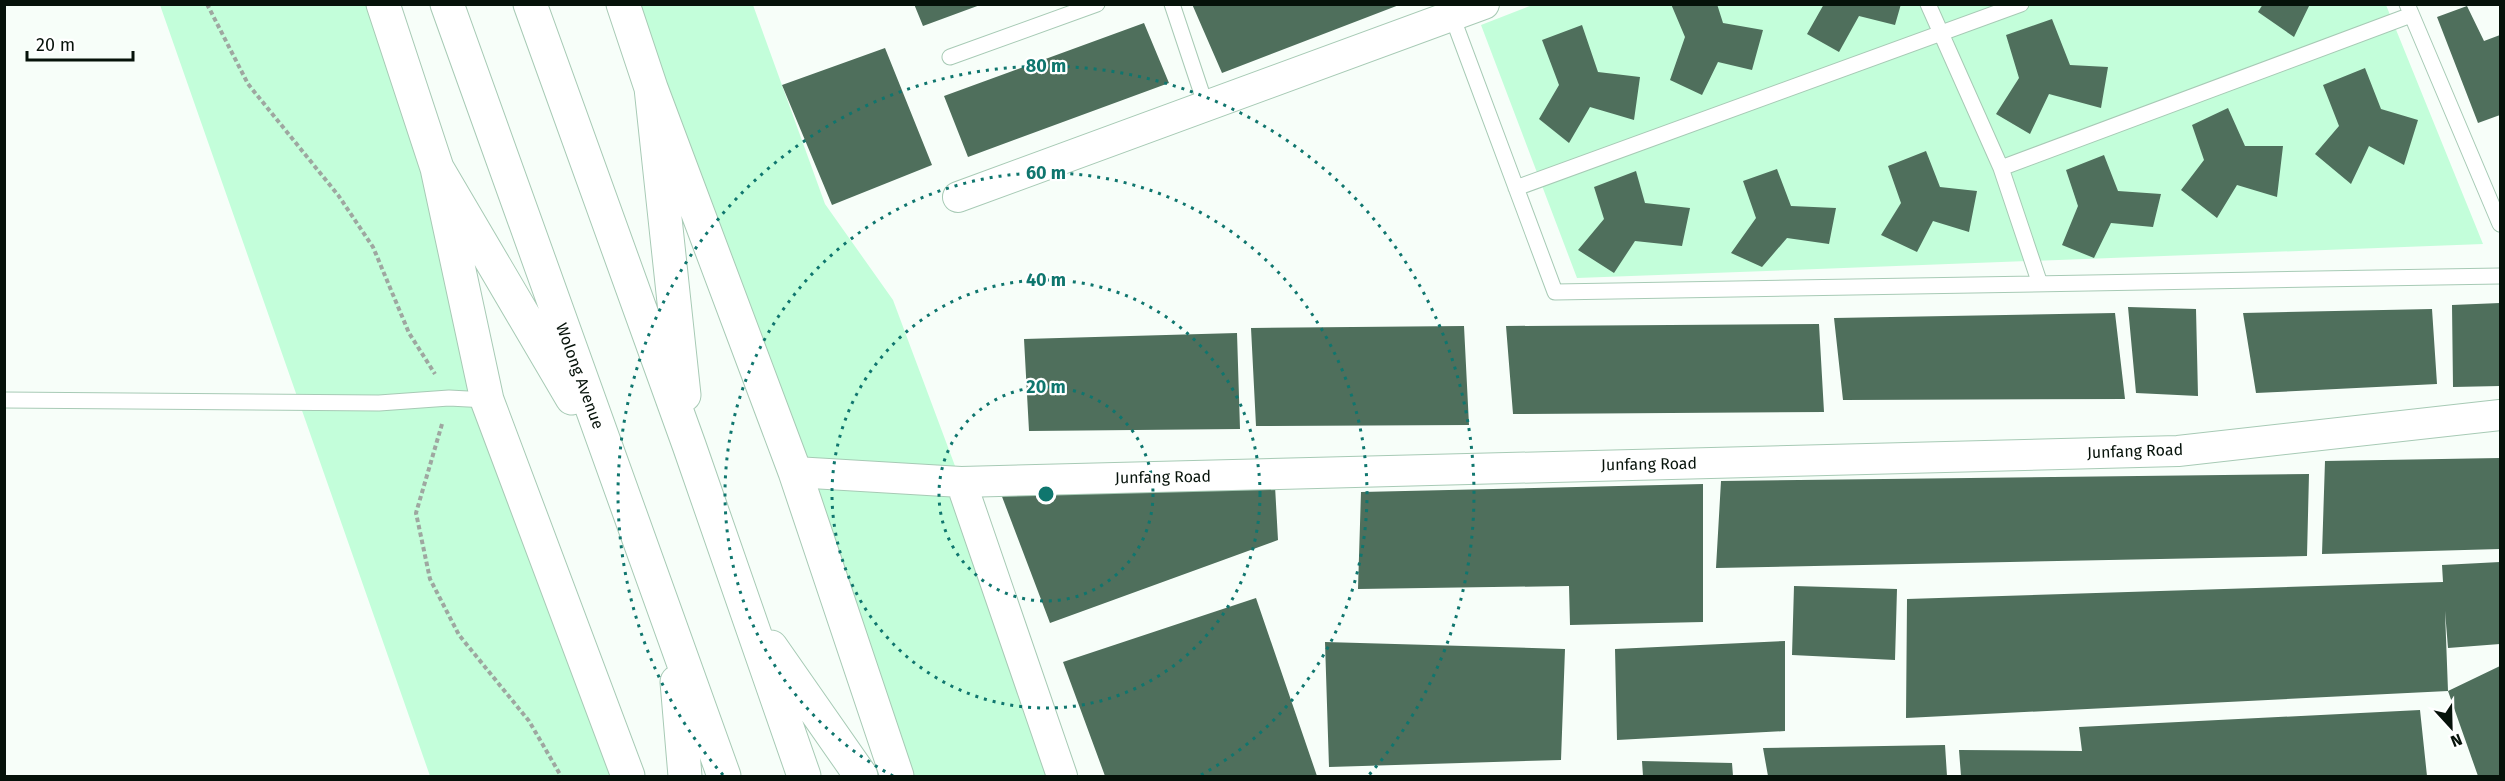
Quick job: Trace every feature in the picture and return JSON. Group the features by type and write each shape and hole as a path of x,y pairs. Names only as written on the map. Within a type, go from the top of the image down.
{"highway":[{"path":"383,4 437,168 487,400 628,777"},
{"name":"Wolong Avenue","path":"447,4 724,777"},
{"path":"530,4 561,96 689,445 804,777"},
{"path":"623,4 651,88 795,472 897,777"},
{"path":"651,88 689,445"},
{"path":"437,168 616,473"},
{"path":"747,613 861,777"},
{"name":"Wolong Avenue","path":"674,635 685,777"}],"street":[{"path":"958,197 1484,4"},
{"name":"Junfang Road","path":"795,472 961,482 2178,451 2500,415"},
{"path":"961,482 1062,777"}],"lane":[{"path":"950,57 1096,4"},
{"path":"1172,4 1206,106"},
{"path":"1928,4 2001,168 2040,284"},
{"path":"1516,188 2021,4"},
{"path":"2001,168 2409,10 2500,224"},
{"path":"1452,16 1555,292 2500,276"},
{"path":"4,400 379,403 449,398 487,400"}],"green space":[{"path":"1535,4 2386,5 2483,244 1577,278 1481,25"},
{"path":"160,5 383,5 487,400 628,776 430,776"},
{"path":"623,5 753,5 825,204 893,300 961,482 1062,776 897,776"}],"building":[{"path":"914,4 980,4 980,5 923,26"},
{"path":"1192,4 1399,4 1399,5 1222,73"},
{"path":"1671,4 1717,4 1723,23 1763,30 1752,70 1718,62 1702,95 1670,80 1685,37"},
{"path":"1824,4 1901,4 1895,25 1859,16 1839,52 1807,34"},
{"path":"2263,4 2310,4 2294,37 2258,12"},
{"path":"2467,6 2484,41 2500,35 2500,115 2478,123 2437,17"},
{"path":"2052,19 2070,65 2108,67 2101,108 2049,94 2030,134 1996,114 2019,78 2006,35"},
{"path":"1144,23 1169,83 968,157 944,96"},
{"path":"1582,25 1598,72 1640,77 1634,120 1590,107 1569,143 1539,119 1559,85 1542,40"},
{"path":"885,48 932,165 832,205 782,85"},
{"path":"2365,68 2381,109 2418,120 2404,165 2369,146 2351,184 2315,154 2339,126 2323,85"},
{"path":"2228,108 2245,146 2283,146 2277,197 2237,185 2217,218 2181,190 2204,160 2192,125"},
{"path":"1926,151 1940,187 1977,191 1969,232 1933,221 1917,252 1881,235 1901,203 1888,166"},
{"path":"2104,155 2118,191 2161,194 2153,227 2111,223 2094,258 2062,245 2078,206 2066,170"},
{"path":"1777,169 1791,206 1836,208 1829,244 1787,238 1762,267 1731,253 1756,218 1743,181"},
{"path":"1636,171 1645,203 1690,208 1682,246 1635,241 1614,273 1578,250 1604,219 1594,187"},
{"path":"2500,303 2500,386 2453,387 2452,305"},
{"path":"2128,307 2196,309 2198,396 2136,393"},
{"path":"2432,309 2437,384 2256,393 2243,313"},
{"path":"2115,313 2125,399 1843,400 1834,318"},
{"path":"1819,324 1824,412 1513,414 1506,326"},
{"path":"1464,326 1469,425 1256,426 1251,328"},
{"path":"1237,333 1240,429 1029,431 1024,339"},
{"path":"2500,458 2500,549 2322,554 2325,461"},
{"path":"2309,474 2307,556 1716,568 1721,481"},
{"path":"1703,484 1703,622 1570,625 1569,586 1358,589 1361,492"},
{"path":"1275,486 1278,540 1050,623 1001,494"},
{"path":"2500,562 2500,644 2448,648 2445,611 2448,691 1906,718 1907,599 2443,582 2442,565"},
{"path":"1794,586 1897,589 1895,660 1792,655"},
{"path":"1256,598 1317,776 1105,776 1063,662"},
{"path":"1785,641 1785,731 1617,740 1615,649"},
{"path":"1325,642 1565,649 1561,760 1329,767"},
{"path":"2500,666 2500,776 2478,776 2448,691"},
{"path":"2420,710 2427,776 1961,776 1959,750 2082,751 2079,727"},
{"path":"1945,745 1947,776 1768,776 1763,748"},
{"path":"1642,761 1732,763 1733,776 1643,776"}]}
